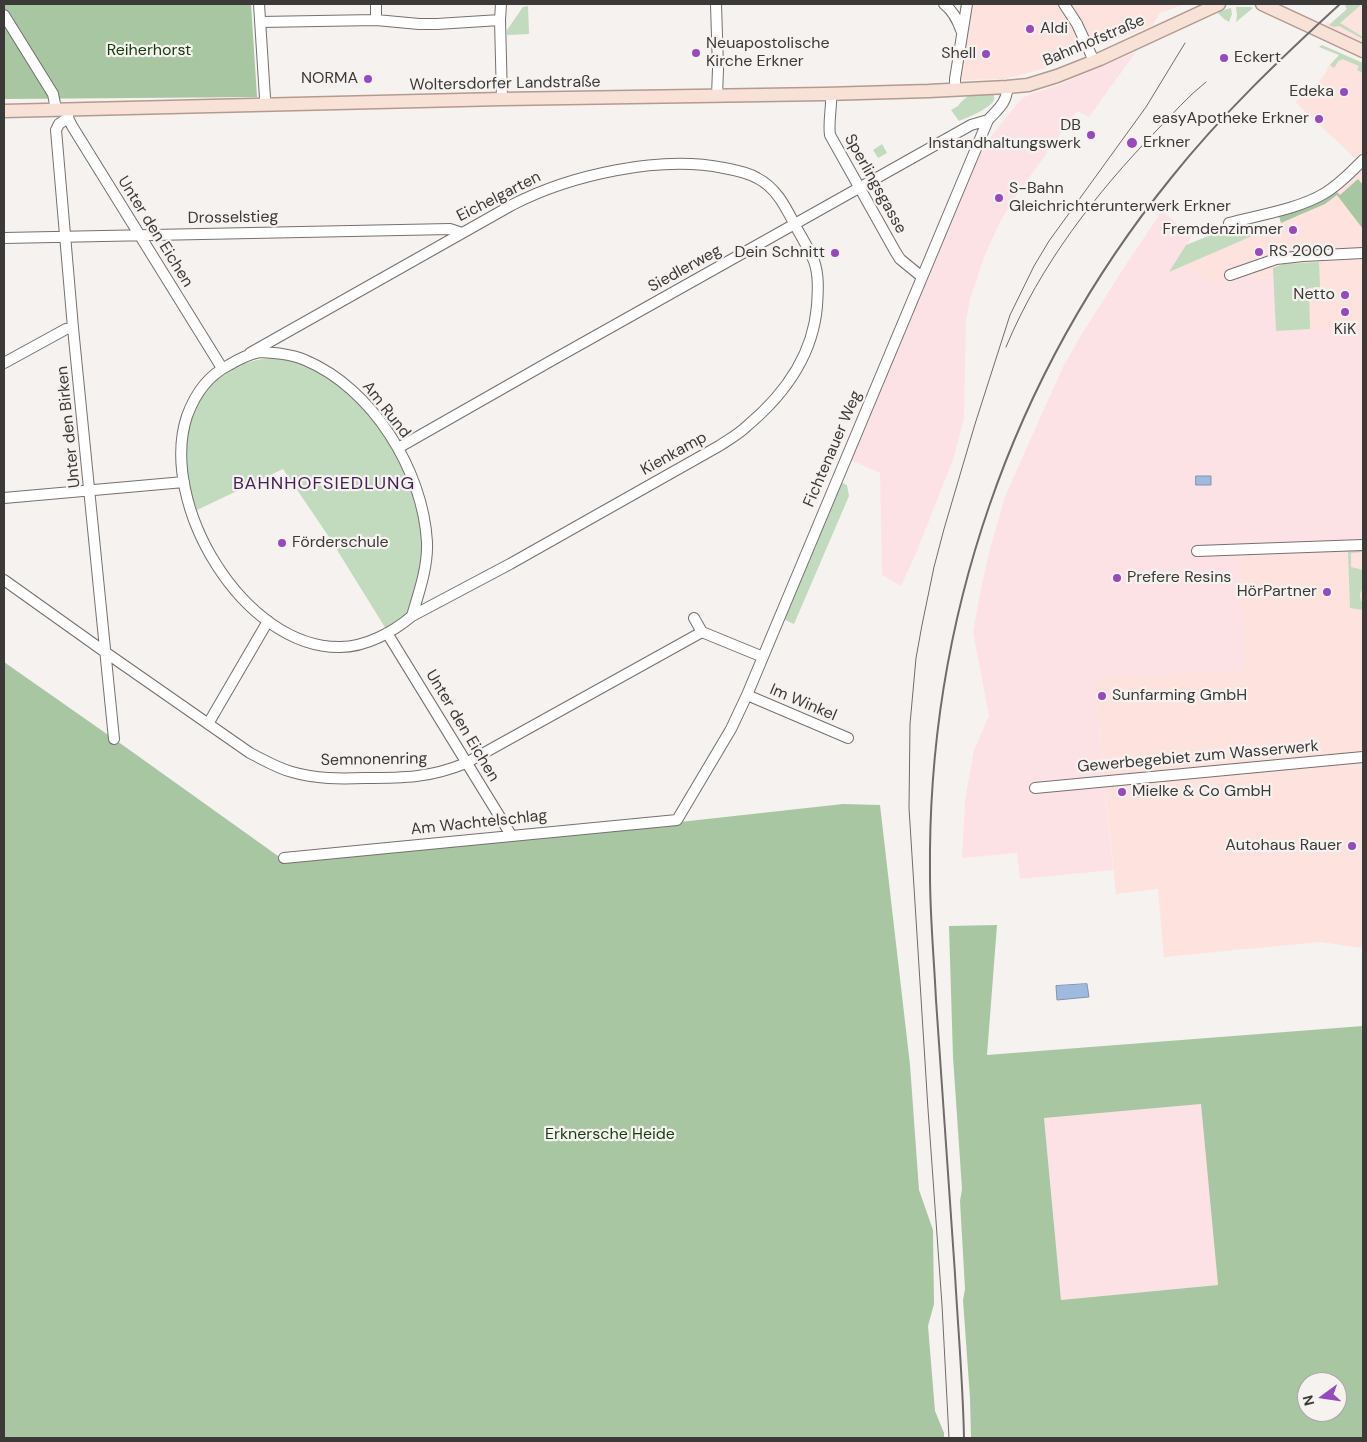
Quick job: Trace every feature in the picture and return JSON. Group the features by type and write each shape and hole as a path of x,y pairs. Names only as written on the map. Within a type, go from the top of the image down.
{"main road":[{"name":"Bahnhofstraße","path":"1007,87 1043,81 1094,61 1219,4"},
{"path":"1262,4 1363,51"},
{"name":"Woltersdorfer Landstraße","path":"4,111 64,112 502,99 831,94 1007,87"}],"street":[{"path":"259,4 264,105"},
{"path":"376,4 376,20"},
{"path":"501,4 502,99"},
{"path":"716,4 717,96"},
{"path":"946,4 956,4"},
{"path":"946,4 957,19 962,32"},
{"path":"955,90 955,79 967,4"},
{"path":"1064,4 1077,24 1094,61"},
{"name":"Unter den Eichen","path":"4,15 222,368"},
{"path":"260,22 376,20 437,24 500,20"},
{"name":"Fichtenauer Weg","path":"677,820 730,729 747,695 988,120 1005,101 1007,87"},
{"name":"Sperlingsgasse","path":"831,94 828,125 830,135 900,259 922,277"},
{"name":"Unter den Birken","path":"64,112 56,130 73,328 114,739"},
{"name":"Siedlerweg","path":"398,448 971,125 988,120"},
{"path":"1229,223 1306,203 1343,180 1363,160"},
{"name":"Eichelgarten","path":"250,353 526,198 574,180 614,171 679,164 717,167 743,172 759,179 774,191 795,225"},
{"name":"Kienkamp","path":"412,616 502,568 719,446 746,427 765,410 791,380 800,366 814,330 818,278 814,260 795,225"},
{"name":"Drosselstieg","path":"4,238 450,229 462,233"},
{"path":"1230,276 1276,259 1363,253"},
{"path":"4,363 66,329 73,328"},
{"name":"Am Rund","path":"260,352 303,359 330,373 365,403 398,448 410,473 421,507 427,542 425,569 412,616 387,633 367,642 354,646 326,647 311,644 281,630 268,621 240,595 226,578 197,526 184,482 181,458 185,422 199,390 212,375 250,353 260,352"},
{"path":"4,498 184,482"},
{"path":"1197,551 1363,545"},
{"name":"Semnonenring","path":"4,580 250,753 270,764 292,772 329,779 417,777 435,774 466,763 702,632"},
{"path":"694,618 702,632 763,657"},
{"path":"208,724 268,621"},
{"name":"Unter den Eichen","path":"387,633 510,835"},
{"name":"Im Winkel","path":"747,695 848,738"},
{"name":"Gewerbegebiet zum Wasserwerk","path":"1035,788 1363,757"},
{"name":"Am Wachtelschlag","path":"284,858 677,820"}],"shaded area":[{"path":"971,4 1185,4 1160,13 1152,26 1105,43 1046,68 1004,79 961,80 959,72"},
{"path":"1348,4 1363,4 1363,47 1322,27 1327,22 1330,24 1347,9 1345,6"},
{"path":"1136,52 1089,117 1077,111 1016,196 1000,222 985,255 970,299 966,321 964,418 954,457 901,586 882,575 880,473 848,459 976,155 1022,98"},
{"name":"Edeka","path":"1339,55 1363,66 1363,154 1357,160 1295,102 1318,83 1328,67"},
{"path":"1363,168 1363,327 1276,331 1273,277 1258,278 1253,274 1214,282 1184,265 1325,204 1337,195 1337,192"},
{"name":"Prefere Resins","path":"1162,211 1192,236 1170,271 1184,265 1214,282 1254,274 1258,278 1274,277 1276,330 1363,327 1363,545 1240,550 1246,670 1094,678 1113,870 1020,879 1017,853 962,858 965,800 974,750 989,716 973,632 982,584 1005,497 1063,367 1123,269"},
{"path":"1363,545 1363,948 1320,942 1164,957 1158,889 1116,894 1094,678 1245,670 1240,550"},
{"path":"1201,1104 1218,1285 1061,1300 1044,1118"}],"green space":[{"name":"Reiherhorst","path":"4,4 251,4 257,97 4,99"},
{"path":"1348,4 1362,4 1340,23 1363,37 1363,39 1339,26 1329,25 1347,9 1345,6"},
{"path":"528,6 529,34 507,35 507,30 523,7"},
{"path":"1236,7 1251,7 1253,8 1236,22"},
{"path":"1231,8 1232,14 1229,22 1218,13"},
{"path":"1322,45 1363,63 1363,73 1357,70 1359,66 1342,59 1339,60 1334,68 1330,65 1339,55 1319,47"},
{"path":"994,94 994,100 990,105 959,121 951,110 968,96"},
{"path":"882,144 887,153 878,158 873,150"},
{"path":"1358,179 1363,185 1363,229 1337,195 1325,204 1281,223 1279,216 1316,204 1337,192 1340,195"},
{"path":"1248,220 1252,236 1169,272 1186,245"},
{"path":"1319,262 1320,287 1309,288 1310,329 1276,331 1273,268 1284,264"},
{"path":"273,358 293,362 320,372 347,391 381,431 392,447 409,481 415,498 423,540 421,565 417,584 407,612 386,629 329,537 283,469 197,510 190,487 187,460 188,438 192,417 200,399 212,383 228,371 249,362"},
{"path":"840,482 847,485 849,496 794,624 783,619"},
{"path":"1363,550 1363,552 1351,553 1351,567 1363,570 1363,588 1360,594 1361,601 1363,601 1363,610 1350,608 1348,552"},
{"name":"Erknersche Heide","path":"4,662 285,861 843,804 880,805 910,1065 919,1190 933,1230 934,1304 928,1326 935,1411 944,1433 944,1438 4,1438"},
{"path":"997,925 987,1055 1363,1026 1363,1438 971,1438 963,1300 965,1289 960,1201 962,1189 953,1057 949,926","holes":["1201,1104 1218,1285 1061,1300 1044,1118"]}],"water":[{"path":"1196,476 1211,476 1211,485 1196,485"},
{"path":"1087,984 1089,997 1057,1000 1056,986"}],"tram line":[{"path":"949,1438 909,808 910,724 916,658 934,567 944,529 1010,315 1034,266 1049,241 1146,107 1185,43"},
{"path":"1006,347 1035,287 1071,231 1134,154 1206,82"}],"railway":[{"path":"964,1438 963,1397 931,922 930,875 933,780 944,687 963,595 989,506 1024,419 1065,335 1115,254 1190,154 1231,109 1340,4"}],"place":[{"name":"Aldi","path":"1030,29"},
{"name":"Neuapostolische Kirche Erkner","path":"696,53"},
{"name":"Shell","path":"986,54"},
{"name":"Eckert","path":"1224,58"},
{"name":"NORMA","path":"368,79"},
{"name":"Edeka","path":"1344,92"},
{"name":"easyApotheke Erkner","path":"1319,119"},
{"name":"DB Instandhaltungswerk","path":"1091,135"},
{"name":"Erkner","path":"1132,143"},
{"name":"S-Bahn Gleichrichterunterwerk Erkner","path":"999,198"},
{"name":"Fremdenzimmer","path":"1293,230"},
{"name":"RS 2000","path":"1259,252"},
{"name":"Dein Schnitt","path":"835,253"},
{"name":"Netto","path":"1345,295"},
{"name":"KiK","path":"1345,312"},
{"name":"Förderschule","path":"282,543"},
{"name":"Prefere Resins","path":"1117,578"},
{"name":"HörPartner","path":"1327,592"},
{"name":"Sunfarming GmbH","path":"1102,696"},
{"name":"Mielke & Co GmbH","path":"1122,792"},
{"name":"Autohaus Rauer","path":"1352,846"}],"district":[{"name":"BAHNHOFSIEDLUNG","path":"324,484"}]}
